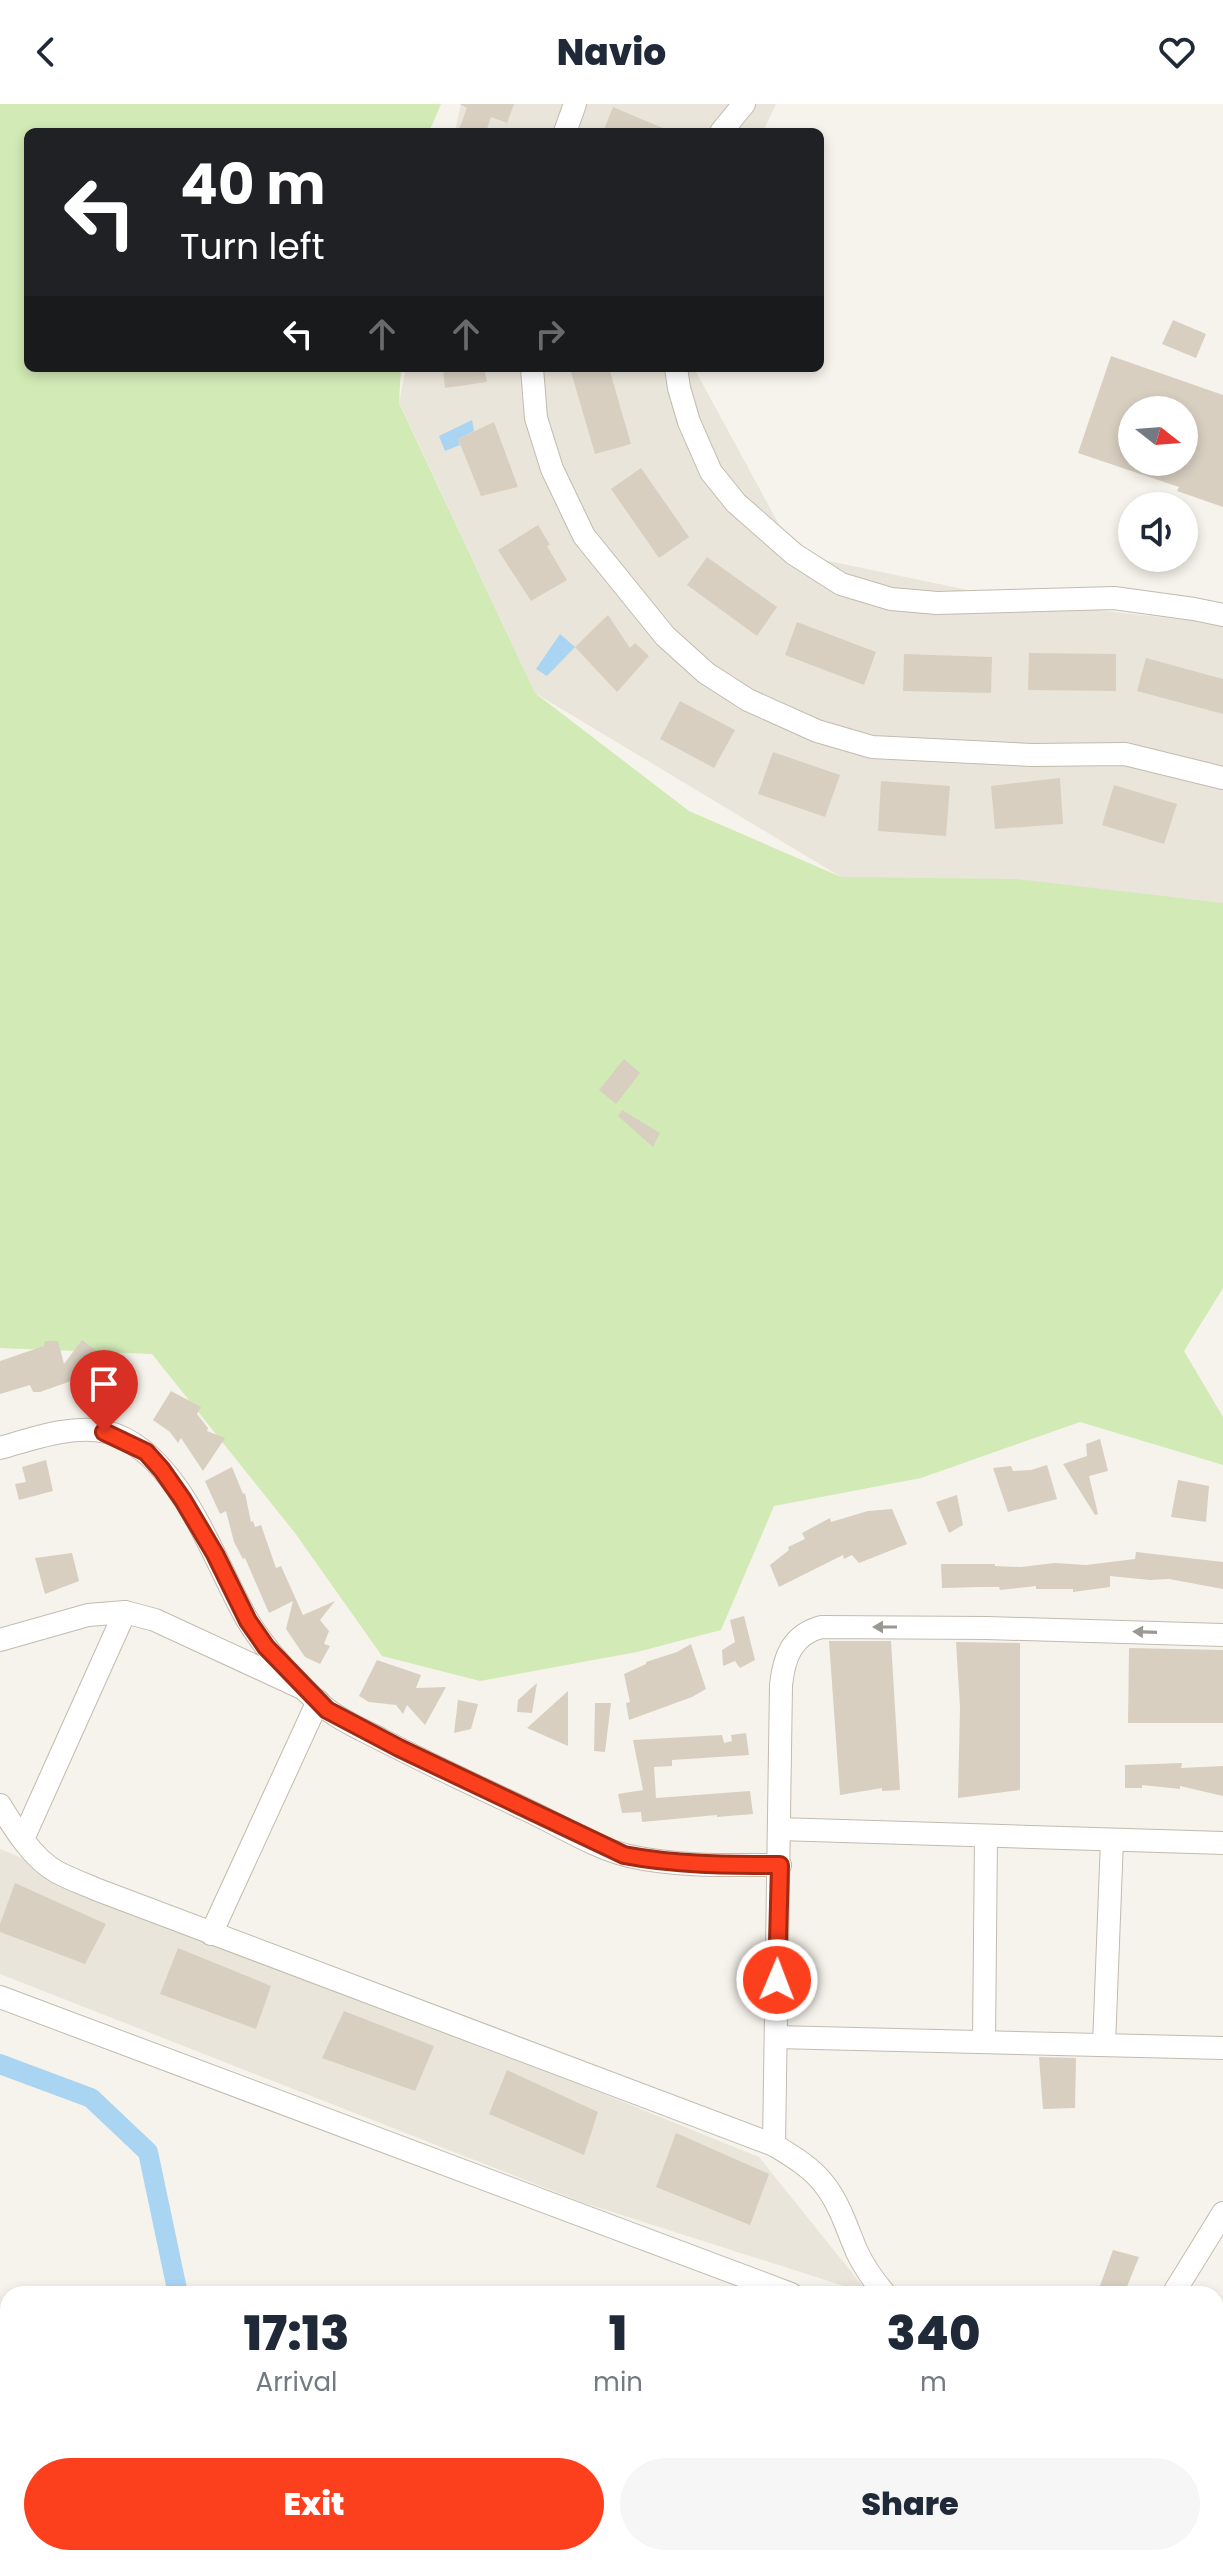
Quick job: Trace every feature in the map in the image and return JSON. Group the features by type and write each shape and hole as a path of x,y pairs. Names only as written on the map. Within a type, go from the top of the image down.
{"street":[{"path":"566,128 575,104"},
{"path":"724,128 744,104"},
{"path":"532,372 536,418 552,469 584,536 665,636 706,673 748,700 817,731 872,747 1032,755 1125,754 1223,778"},
{"path":"677,372 689,422 711,472 736,503 794,554 841,584 891,599 982,603 1114,598 1223,615"},
{"path":"0,1448 65,1432 86,1431 119,1437 146,1452 183,1500 215,1554 248,1621 266,1647 312,1696 345,1721 624,1855 653,1861 698,1864 780,1865"},
{"path":"0,1640 88,1615 125,1612 155,1620 312,1696"},
{"path":"23,1839 125,1612"},
{"path":"774,2145 782,1671 795,1639 821,1627 1223,1635"},
{"path":"211,1934 312,1696"},
{"path":"0,1805 23,1839 56,1871 211,1934 774,2145 814,2172 827,2186 858,2253 878,2286"},
{"path":"779,1829 1223,1843"},
{"path":"984,2042 986,1836"},
{"path":"1104,2045 1112,1840"},
{"path":"0,1997 770,2286"},
{"path":"776,2037 1223,2048"},
{"path":"1178,2286 1223,2213"}],"shaded area":[{"path":"461,104 776,104 765,128 456,128"},
{"path":"405,372 696,372 795,554 1025,602 1223,624 1223,903 841,877 535,693 399,402"},
{"path":"0,1849 759,2157 863,2286 844,2286 584,2203 0,1974"}],"green space":[{"path":"0,104 441,104 431,128 24,128 24,372 401,372 399,403 535,693 689,811 841,877 1016,879 1223,903 1223,1288 1184,1351 1223,1417 1223,1465 1080,1422 921,1478 774,1506 721,1630 637,1652 480,1681 382,1656 295,1533 152,1354 0,1348"}],"water":[{"path":"472,420 474,431 458,439 460,445 445,451 439,436"},
{"path":"560,634 575,647 547,676 536,669"}],"building":[{"path":"460,104 514,104 507,123 491,117 487,128 460,128 467,108"},
{"path":"613,107 663,128 605,128"},
{"path":"1173,320 1206,334 1196,358 1162,344"},
{"path":"1111,356 1223,395 1223,507 1198,498 1198,492 1180,492 1177,491 1179,487 1146,476 1198,476 1198,396 1118,396 1118,466 1078,453"},
{"path":"443,372 485,372 487,382 445,388"},
{"path":"571,372 610,372 631,444 595,454"},
{"path":"494,422 518,487 481,496 458,439"},
{"path":"641,468 689,537 659,558 611,489"},
{"path":"538,525 567,580 531,601 498,550"},
{"path":"707,557 777,607 757,636 687,585"},
{"path":"608,615 630,648 635,643 649,656 617,692 575,647"},
{"path":"797,622 876,652 864,685 785,655"},
{"path":"1029,653 1116,654 1116,691 1028,690"},
{"path":"904,654 992,657 991,693 903,691"},
{"path":"1146,658 1223,679 1223,714 1137,691"},
{"path":"680,701 735,730 714,768 660,739"},
{"path":"773,752 840,775 825,817 758,794"},
{"path":"1060,778 1063,824 995,829 991,786"},
{"path":"881,781 950,786 946,836 878,831"},
{"path":"1114,785 1177,804 1164,844 1102,825"},
{"path":"624,1059 640,1073 616,1104 599,1090"},
{"path":"622,1110 660,1133 653,1147 618,1116"},
{"path":"82,1340 111,1362 107,1368 113,1372 92,1400 74,1380 40,1392 33,1392 30,1385 0,1394 0,1361 44,1346 45,1341 58,1341 64,1364"},
{"path":"171,1391 201,1407 197,1414 207,1431 225,1438 203,1471 181,1438 178,1443 170,1432 153,1420"},
{"path":"1100,1439 1108,1471 1089,1476 1098,1514 1095,1515 1063,1464 1087,1456 1086,1444"},
{"path":"46,1460 53,1491 19,1500 15,1484 26,1482 22,1467"},
{"path":"1047,1465 1057,1499 1008,1512 993,1468 1011,1466 1013,1471 1031,1470"},
{"path":"232,1467 245,1493 251,1522 255,1527 261,1525 276,1568 281,1566 303,1615 335,1601 320,1620 329,1631 324,1644 330,1646 320,1664 305,1657 286,1629 293,1601 269,1613 245,1558 234,1542 226,1511 220,1514 209,1490 205,1481"},
{"path":"1178,1480 1209,1486 1206,1522 1171,1517"},
{"path":"957,1495 963,1525 949,1533 936,1502"},
{"path":"892,1509 907,1544 859,1563 852,1555 844,1559 843,1555 779,1587 770,1565 789,1550 788,1547 805,1539 802,1533 830,1518 831,1522 868,1511"},
{"path":"1136,1552 1223,1562 1223,1589 1169,1579 1110,1576 1110,1587 1073,1592 1073,1589 1036,1589 1036,1586 1000,1590 999,1587 942,1588 941,1564 1021,1567 1055,1563 1086,1565 1135,1559"},
{"path":"72,1553 79,1581 45,1594 35,1558"},
{"path":"744,1616 755,1660 740,1668 735,1661 723,1666 722,1650 735,1642 730,1620"},
{"path":"829,1641 891,1641 900,1790 882,1791 882,1788 840,1795"},
{"path":"956,1642 1020,1643 1020,1790 958,1798 960,1707"},
{"path":"691,1644 706,1689 629,1720 626,1703 630,1702 624,1674"},
{"path":"1129,1648 1223,1650 1223,1723 1128,1723"},
{"path":"377,1660 421,1675 416,1688 446,1687 425,1725 407,1705 403,1714 396,1705 369,1702 359,1696"},
{"path":"537,1683 532,1713 517,1712 518,1700"},
{"path":"568,1691 568,1746 527,1728"},
{"path":"458,1700 478,1704 471,1729 454,1733"},
{"path":"595,1703 611,1703 605,1752 594,1751"},
{"path":"746,1733 749,1755 672,1760 672,1766 654,1767 656,1798 750,1791 753,1814 642,1822 641,1812 622,1813 618,1794 643,1790 633,1740 722,1735 724,1743 732,1741 731,1735"},
{"path":"1182,1763 1181,1768 1223,1766 1223,1796 1180,1786 1180,1789 1142,1785 1142,1788 1125,1788 1125,1765"},
{"path":"15,1883 106,1924 85,1964 0,1932"},
{"path":"178,1948 271,1986 256,2029 160,1994"},
{"path":"344,2011 434,2046 415,2091 322,2058"},
{"path":"1039,2057 1076,2058 1075,2108 1043,2109"},
{"path":"507,2070 598,2112 584,2155 489,2114"},
{"path":"676,2133 769,2174 750,2225 656,2187"},
{"path":"1113,2250 1139,2257 1127,2286 1100,2286"}],"waterway":[{"path":"0,2064 91,2098 148,2152 176,2286"}],"route":[{"path":"104,1432 146,1452 162,1470 215,1554 248,1621 266,1647 327,1710 399,1748 624,1855 653,1861 698,1864 780,1865 777,1980"}]}
